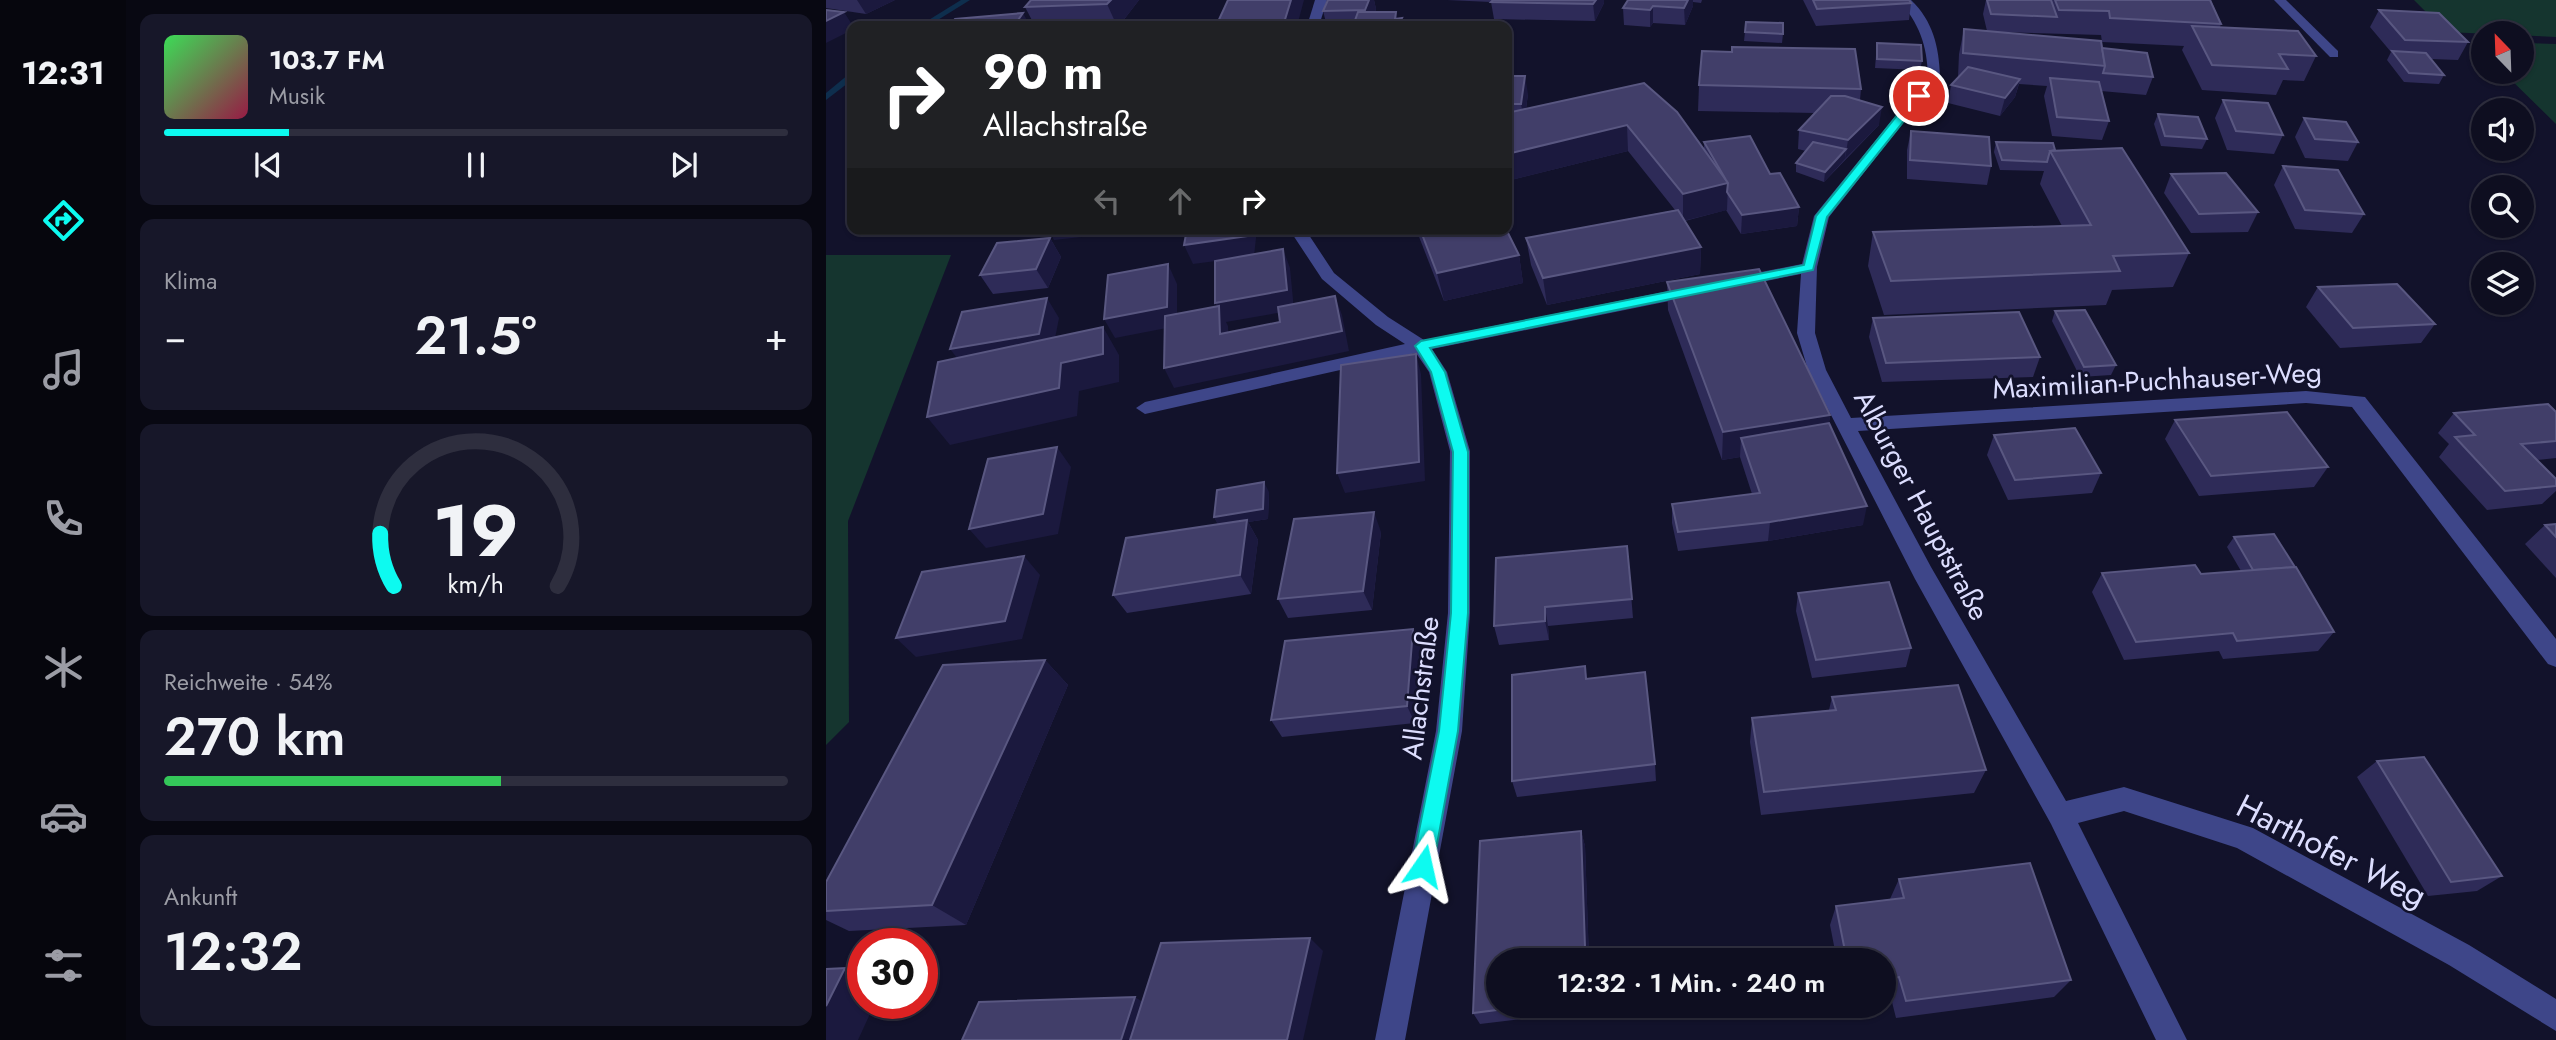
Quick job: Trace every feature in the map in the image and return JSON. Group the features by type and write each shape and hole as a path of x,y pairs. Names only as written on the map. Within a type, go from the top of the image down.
{"street":[{"path":"1315,21 1321,0"},
{"name":"Alburger Hauptstraße","path":"1905,0 1929,34 1934,54 1934,76 1822,216 1809,267 1806,333 1817,370 1845,425 1923,573 2060,816 2172,1040"},
{"path":"2280,0 2290,13 2334,54"},
{"name":"Allachstraße","path":"1301,235 1328,276 1382,320 1421,346 1438,372 1460,452 1460,613 1448,731 1390,1040"},
{"path":"1145,408 1421,346 1809,267"},
{"name":"Maximilian-Puchhauser-Weg","path":"1845,425 2305,397 2358,401 2556,657"},
{"name":"Harthofer Weg","path":"2060,816 2124,799 2243,837 2459,954 2556,1016"}],"green space":[{"path":"2414,0 2556,0 2556,37 2534,36 2534,21 2471,21 2471,33 2446,32"},
{"path":"2534,43 2556,44 2556,124 2534,102 2534,98 2530,98 2515,84 2534,84"},
{"path":"826,255 951,255 848,521 849,722 826,745"}],"building":[{"path":"1031,0 1111,0 1107,4 1025,7"},
{"path":"1228,0 1291,0 1285,21 1218,21"},
{"path":"1328,0 1369,0 1365,10 1323,11"},
{"path":"1596,0 1593,4 1491,2"},
{"path":"1628,0 1688,0 1684,8 1653,6 1650,10 1623,8"},
{"path":"1813,0 1909,0 1911,3 1817,9"},
{"path":"1987,0 2051,0 2057,17 1991,14"},
{"path":"2055,0 2210,0 2221,24 2110,18 2109,11 2059,10"},
{"path":"826,10 844,12 826,21"},
{"path":"2379,10 2439,13 2468,42 2405,40"},
{"path":"1358,12 1396,12 1395,19 1402,18 1400,21 1355,21"},
{"path":"1023,13 1017,21 953,21"},
{"path":"1746,22 1783,23 1783,34 1745,32"},
{"path":"2192,26 2298,31 2316,56 2279,54 2288,69 2212,65"},
{"path":"1964,29 2101,41 2105,66 1963,53"},
{"path":"1877,43 1921,45 1922,61 1877,59"},
{"path":"1732,47 1855,49 1861,89 1699,85 1702,51 1732,52"},
{"path":"2102,48 2147,53 2153,77 2103,73 2105,66"},
{"path":"2392,51 2426,53 2444,75 2409,73"},
{"path":"1968,67 2020,79 2005,98 1951,85"},
{"path":"1512,76 1525,76 1521,104 1512,104"},
{"path":"2050,78 2099,82 2109,121 2057,117"},
{"path":"1644,83 1677,112 1728,183 1683,194 1627,125 1512,153 1512,112"},
{"path":"1831,96 1845,96 1882,107 1848,140 1799,130"},
{"path":"2223,100 2268,103 2283,135 2236,131"},
{"path":"2158,114 2198,117 2207,139 2165,136"},
{"path":"2304,118 2346,122 2358,142 2315,139"},
{"path":"1911,131 1989,137 1991,166 1910,160"},
{"path":"1750,136 1770,174 1780,173 1799,207 1742,215 1727,192 1728,183 1704,142"},
{"path":"1813,142 1846,149 1825,172 1796,163"},
{"path":"1996,142 2053,143 2055,150 2050,151 2047,162 2002,160"},
{"path":"2122,148 2189,253 2113,256 2120,271 1891,281 1873,232 2091,225 2050,151"},
{"path":"2283,166 2338,170 2364,214 2305,210"},
{"path":"2226,173 2258,212 2199,214 2171,174"},
{"path":"1678,210 1701,247 1543,278 1526,238"},
{"path":"1186,235 1247,235 1247,236 1184,245"},
{"path":"1422,235 1509,235 1519,255 1437,273"},
{"path":"1050,238 1036,269 980,275 997,243"},
{"path":"1283,249 1287,290 1215,303 1215,261"},
{"path":"1168,264 1167,307 1104,319 1108,275"},
{"path":"1759,269 1830,415 1723,432 1667,282"},
{"path":"2397,284 2435,324 2353,328 2318,287"},
{"path":"1335,296 1342,331 1164,368 1165,316 1219,306 1220,334 1280,322 1278,307"},
{"path":"1047,298 1039,334 950,349 962,312"},
{"path":"2085,310 2116,365 2084,367 2055,311"},
{"path":"2019,312 2040,357 1886,363 1873,318"},
{"path":"1103,327 1103,354 1061,363 1059,388 927,417 938,362"},
{"path":"1416,354 1419,462 1337,473 1341,365"},
{"path":"2548,404 2556,412 2556,441 2521,444 2556,479 2556,486 2505,491 2455,437 2475,435 2454,413"},
{"path":"2287,412 2328,467 2211,476 2175,420"},
{"path":"1829,423 1867,506 1770,522 1678,532 1672,504 1760,493 1741,438"},
{"path":"2075,428 2101,473 2015,480 1994,435"},
{"path":"1057,447 1043,514 969,529 988,459"},
{"path":"1264,482 1263,509 1214,517 1217,490"},
{"path":"1374,512 1363,591 1278,599 1294,519"},
{"path":"1247,520 1240,575 1113,595 1126,538"},
{"path":"2556,524 2556,537 2545,525"},
{"path":"2274,534 2295,567 2253,570 2234,537"},
{"path":"1627,546 1632,599 1545,607 1545,621 1494,626 1496,558"},
{"path":"1024,556 1005,621 896,638 922,572"},
{"path":"2195,565 2201,574 2296,567 2334,632 2237,641 2233,633 2136,642 2102,573"},
{"path":"1889,582 1911,648 1816,660 1798,593"},
{"path":"1413,629 1407,706 1271,720 1285,641"},
{"path":"1045,660 932,905 826,911 826,882 943,665"},
{"path":"1585,666 1586,679 1645,672 1655,764 1512,781 1512,675"},
{"path":"1958,685 1986,770 1764,792 1752,718 1836,710 1832,697"},
{"path":"2424,757 2502,876 2451,882 2377,761"},
{"path":"1581,831 1585,947 1486,948 1486,1011 1473,1013 1480,841"},
{"path":"2030,863 2071,980 1906,1001 1899,977 1896,977 1896,948 1844,948 1836,906 1904,898 1899,879"},
{"path":"1310,938 1287,1040 1130,1040 1161,943"},
{"path":"845,968 826,1006 826,969"},
{"path":"1135,997 1121,1040 962,1040 979,1002"}],"waterway":[{"path":"931,21 966,0"},
{"path":"826,97 847,80"}],"route":[{"path":"1423,866 1448,731 1460,613 1460,452 1438,372 1421,346 1809,267 1822,216 1919,96"}]}
